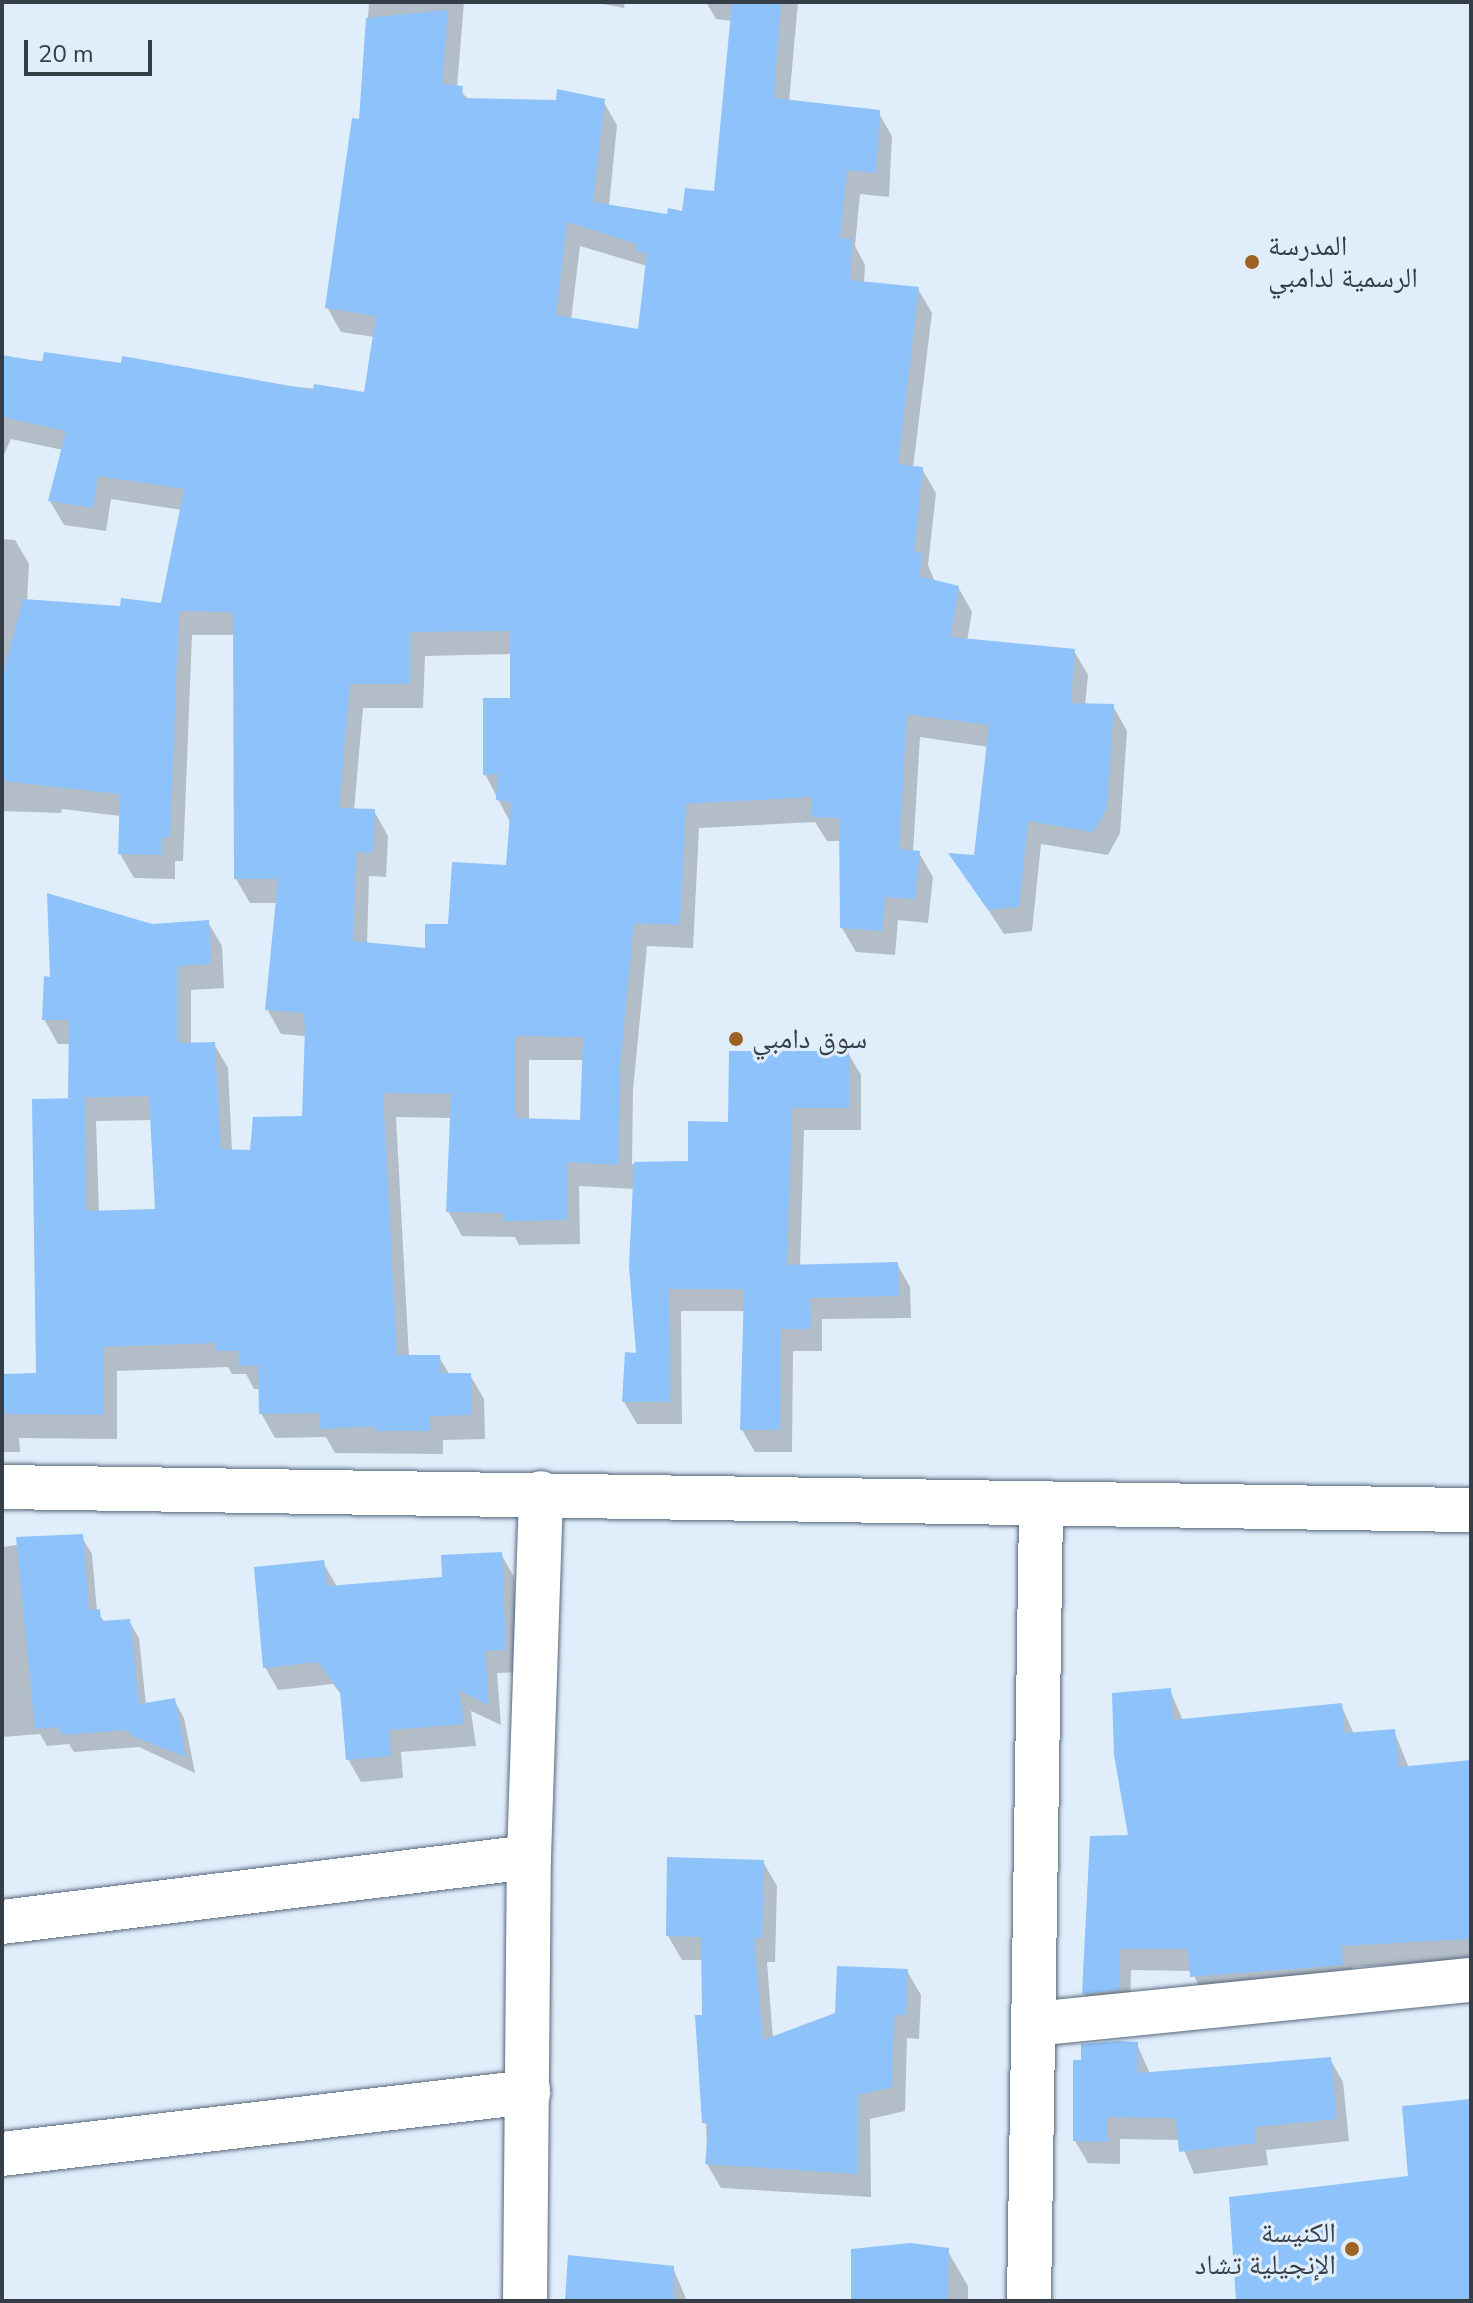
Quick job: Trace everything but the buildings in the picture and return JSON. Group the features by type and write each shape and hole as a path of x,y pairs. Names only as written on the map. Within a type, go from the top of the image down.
{"street":[{"path":"2,1487 541,1493 1041,1507 1471,1510"},
{"path":"525,2301 529,1857 541,1493"},
{"path":"1029,2301 1041,1507"},
{"path":"2,1922 529,1857"},
{"path":"1035,2024 1471,1980"},
{"path":"2,2154 528,2092"}],"place":[{"name":"المدرسة الرسمية لدامبي","path":"1252,262"},
{"name":"سوق دامبي","path":"736,1039"},
{"name":"الكنيسة الإنجيلية تشاد","path":"1352,2249"}]}
